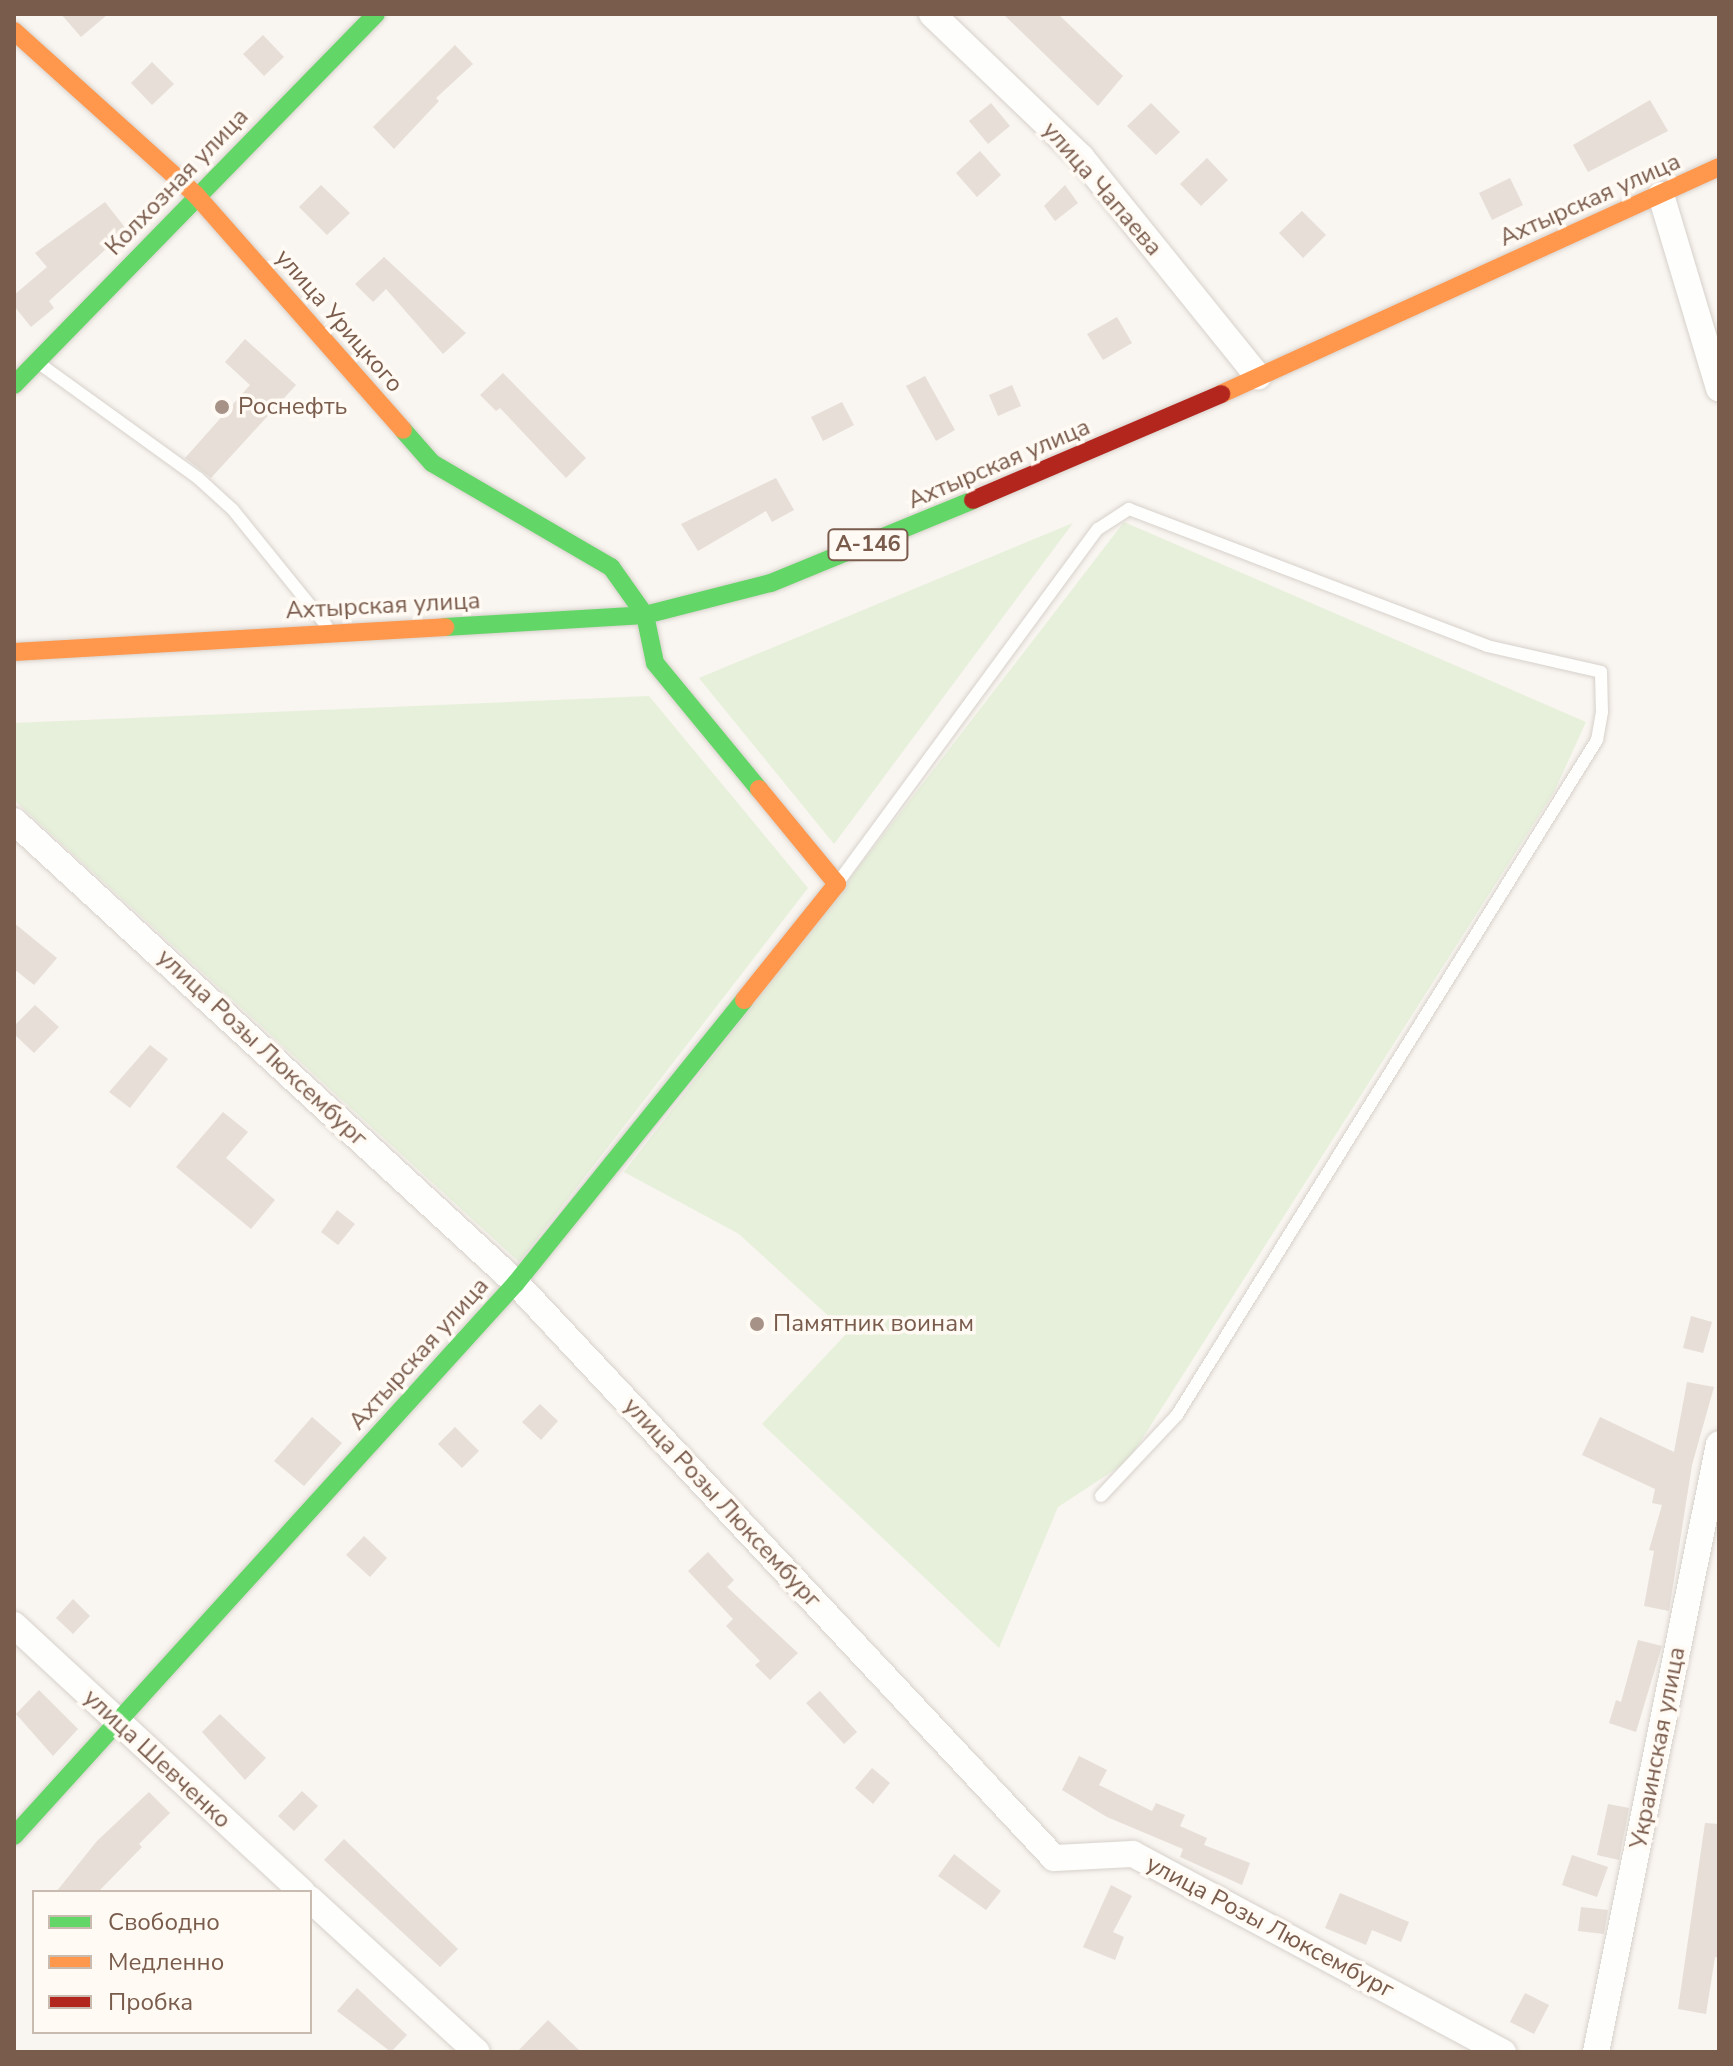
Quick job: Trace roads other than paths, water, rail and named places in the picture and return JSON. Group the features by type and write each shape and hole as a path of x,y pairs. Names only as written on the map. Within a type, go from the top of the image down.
{"main road":[{"name":"Колхозная улица","path":"14,385 196,195 376,14"},
{"name":"улица Урицкого","path":"14,31 196,195 432,463 611,567 645,615"},
{"name":"Ахтырская улица","path":"14,652 264,635 336,636 645,615 800,572 1258,376 1719,167"},
{"path":"645,615 655,663 837,884"},
{"name":"Ахтырская улица","path":"14,1836 516,1283 837,884"}],"street":[{"name":"улица Чапаева","path":"932,14 1081,157 1258,376"},
{"path":"1661,195 1719,388"},
{"name":"улица Розы Люксембург","path":"14,821 516,1283 1054,1858 1133,1854 1503,2052"},
{"name":"Украинская улица","path":"1596,2052 1719,1444"},
{"name":"улица Шевченко","path":"14,1625 300,1890"},
{"path":"312,1901 477,2052"}],"lane":[{"path":"38,363 198,478 233,510 336,636"},
{"path":"837,884 1098,529 1129,509 1487,646 1601,672 1602,712 1597,740 1177,1415 1101,1496"}],"place":[{"name":"Роснефть","path":"222,407"},
{"name":"Памятник воинам","path":"757,1324"}]}
